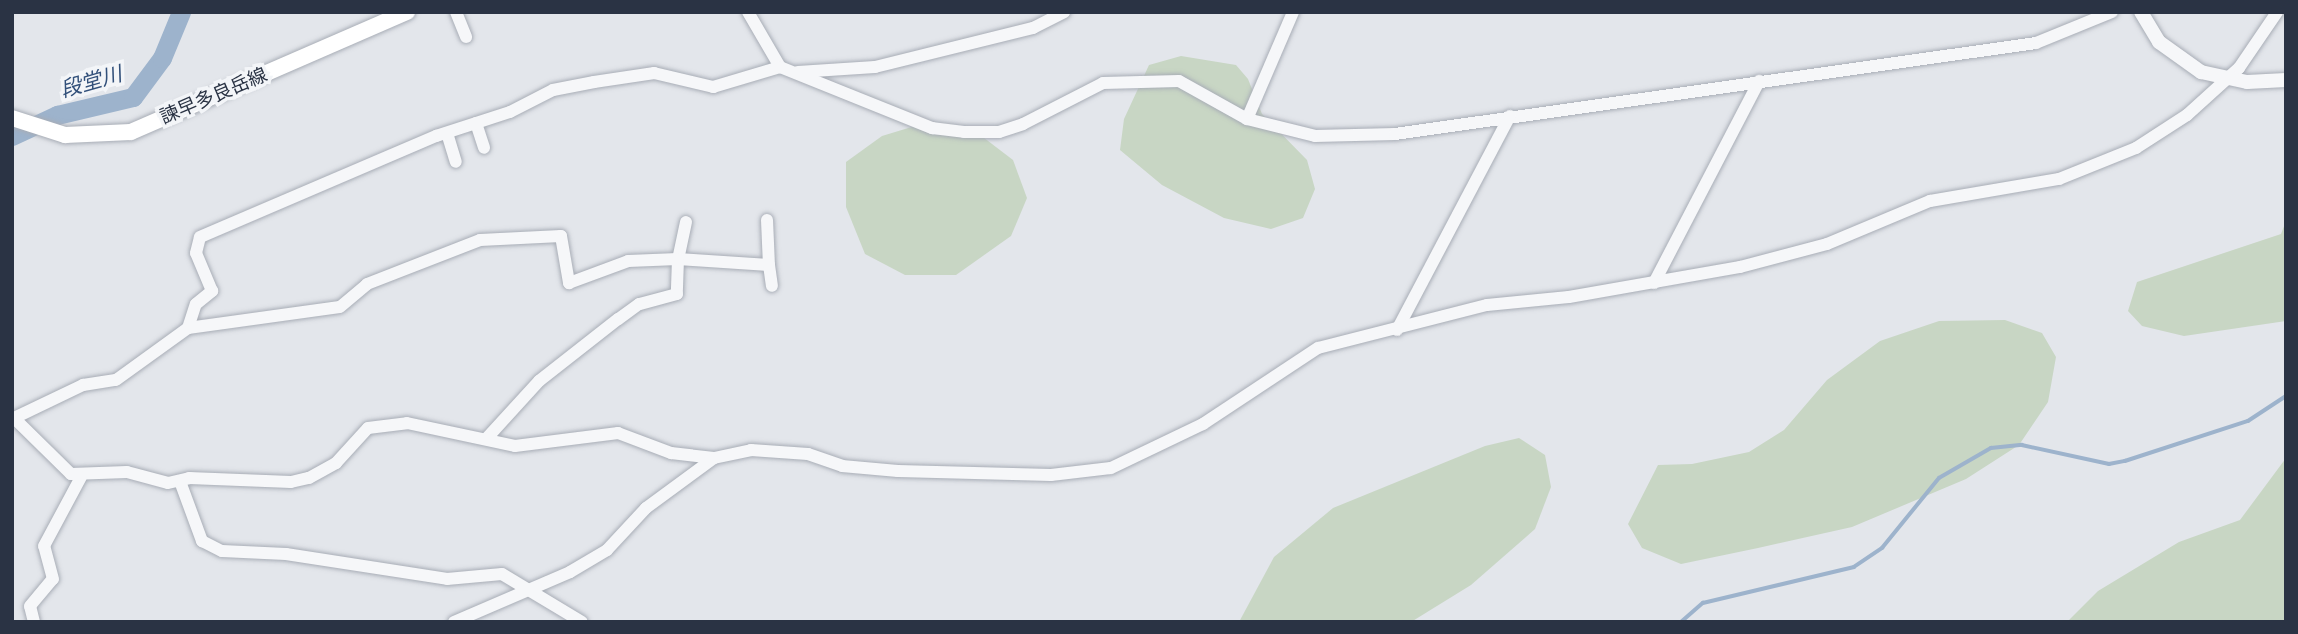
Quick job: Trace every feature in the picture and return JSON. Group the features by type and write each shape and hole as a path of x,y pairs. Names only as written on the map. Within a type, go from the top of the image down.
{"main road":[{"name":"諫早多良岳線","path":"12,118 44,131 131,132 407,12"}],"street":[{"path":"456,12 466,37"},
{"path":"748,12 780,67"},
{"path":"795,72 875,67 1033,28 1064,12"},
{"path":"1247,118 1293,12"},
{"path":"188,328 195,304 212,292 196,253 200,237 553,90 594,82 654,73 713,88 780,67 932,128 964,132 1011,128 1103,83 1138,79 1178,81 1247,118 1315,136 1395,134 2036,43 2112,12"},
{"path":"2141,12 2178,59 2225,79 2286,80"},
{"path":"769,265 678,259 628,261 569,283 561,236 480,240 367,284 340,307 188,328 116,380 83,385 14,420 81,477 127,472 181,484 190,478 291,482 309,478 336,463 368,428 407,423 515,446 618,433 671,453 714,458 751,450 808,454 842,466 898,471 1051,475 1111,468 1203,424 1318,348 1487,305 1654,283 1827,244 1930,201 2059,179 2136,148 2187,115 2239,68 2277,12"},
{"path":"1654,283 1759,81"},
{"path":"1396,330 1510,116"},
{"path":"476,123 484,148"},
{"path":"447,133 456,162"},
{"path":"767,220 772,286"},
{"path":"487,438 540,381 608,326 639,304 677,294 678,259 686,222"},
{"path":"454,622 533,589 607,550 646,508 714,458"},
{"path":"34,622 30,606 53,579 44,546 81,477"},
{"path":"181,484 202,541 222,551 286,554 447,579 502,574 533,589 582,622"}],"green space":[{"path":"1181,56 1236,65 1248,79 1262,114 1307,160 1315,189 1303,218 1271,229 1224,218 1162,185 1120,150 1124,119 1149,65"},
{"path":"928,122 975,131 1013,160 1027,198 1011,236 956,275 905,275 865,254 846,207 846,162 882,136"},
{"path":"2286,221 2286,321 2184,336 2142,326 2128,311 2137,282 2281,234"},
{"path":"2005,320 2042,333 2056,357 2048,402 2019,445 1966,479 1852,527 1758,548 1681,564 1642,548 1628,524 1658,465 1692,464 1749,452 1784,430 1827,380 1880,341 1939,321"},
{"path":"1519,438 1545,455 1551,487 1535,529 1471,585 1411,622 1239,622 1274,557 1333,508 1485,446"},
{"path":"2286,458 2286,622 2067,622 2098,591 2179,542 2240,520"}],"waterway":[{"name":"段堂川","path":"12,136 57,115 133,97 162,58 181,12"},
{"path":"1681,622 1703,603 1854,567 1882,548 1939,478 1991,448 2022,445 2109,464 2248,421 2286,396"}]}
